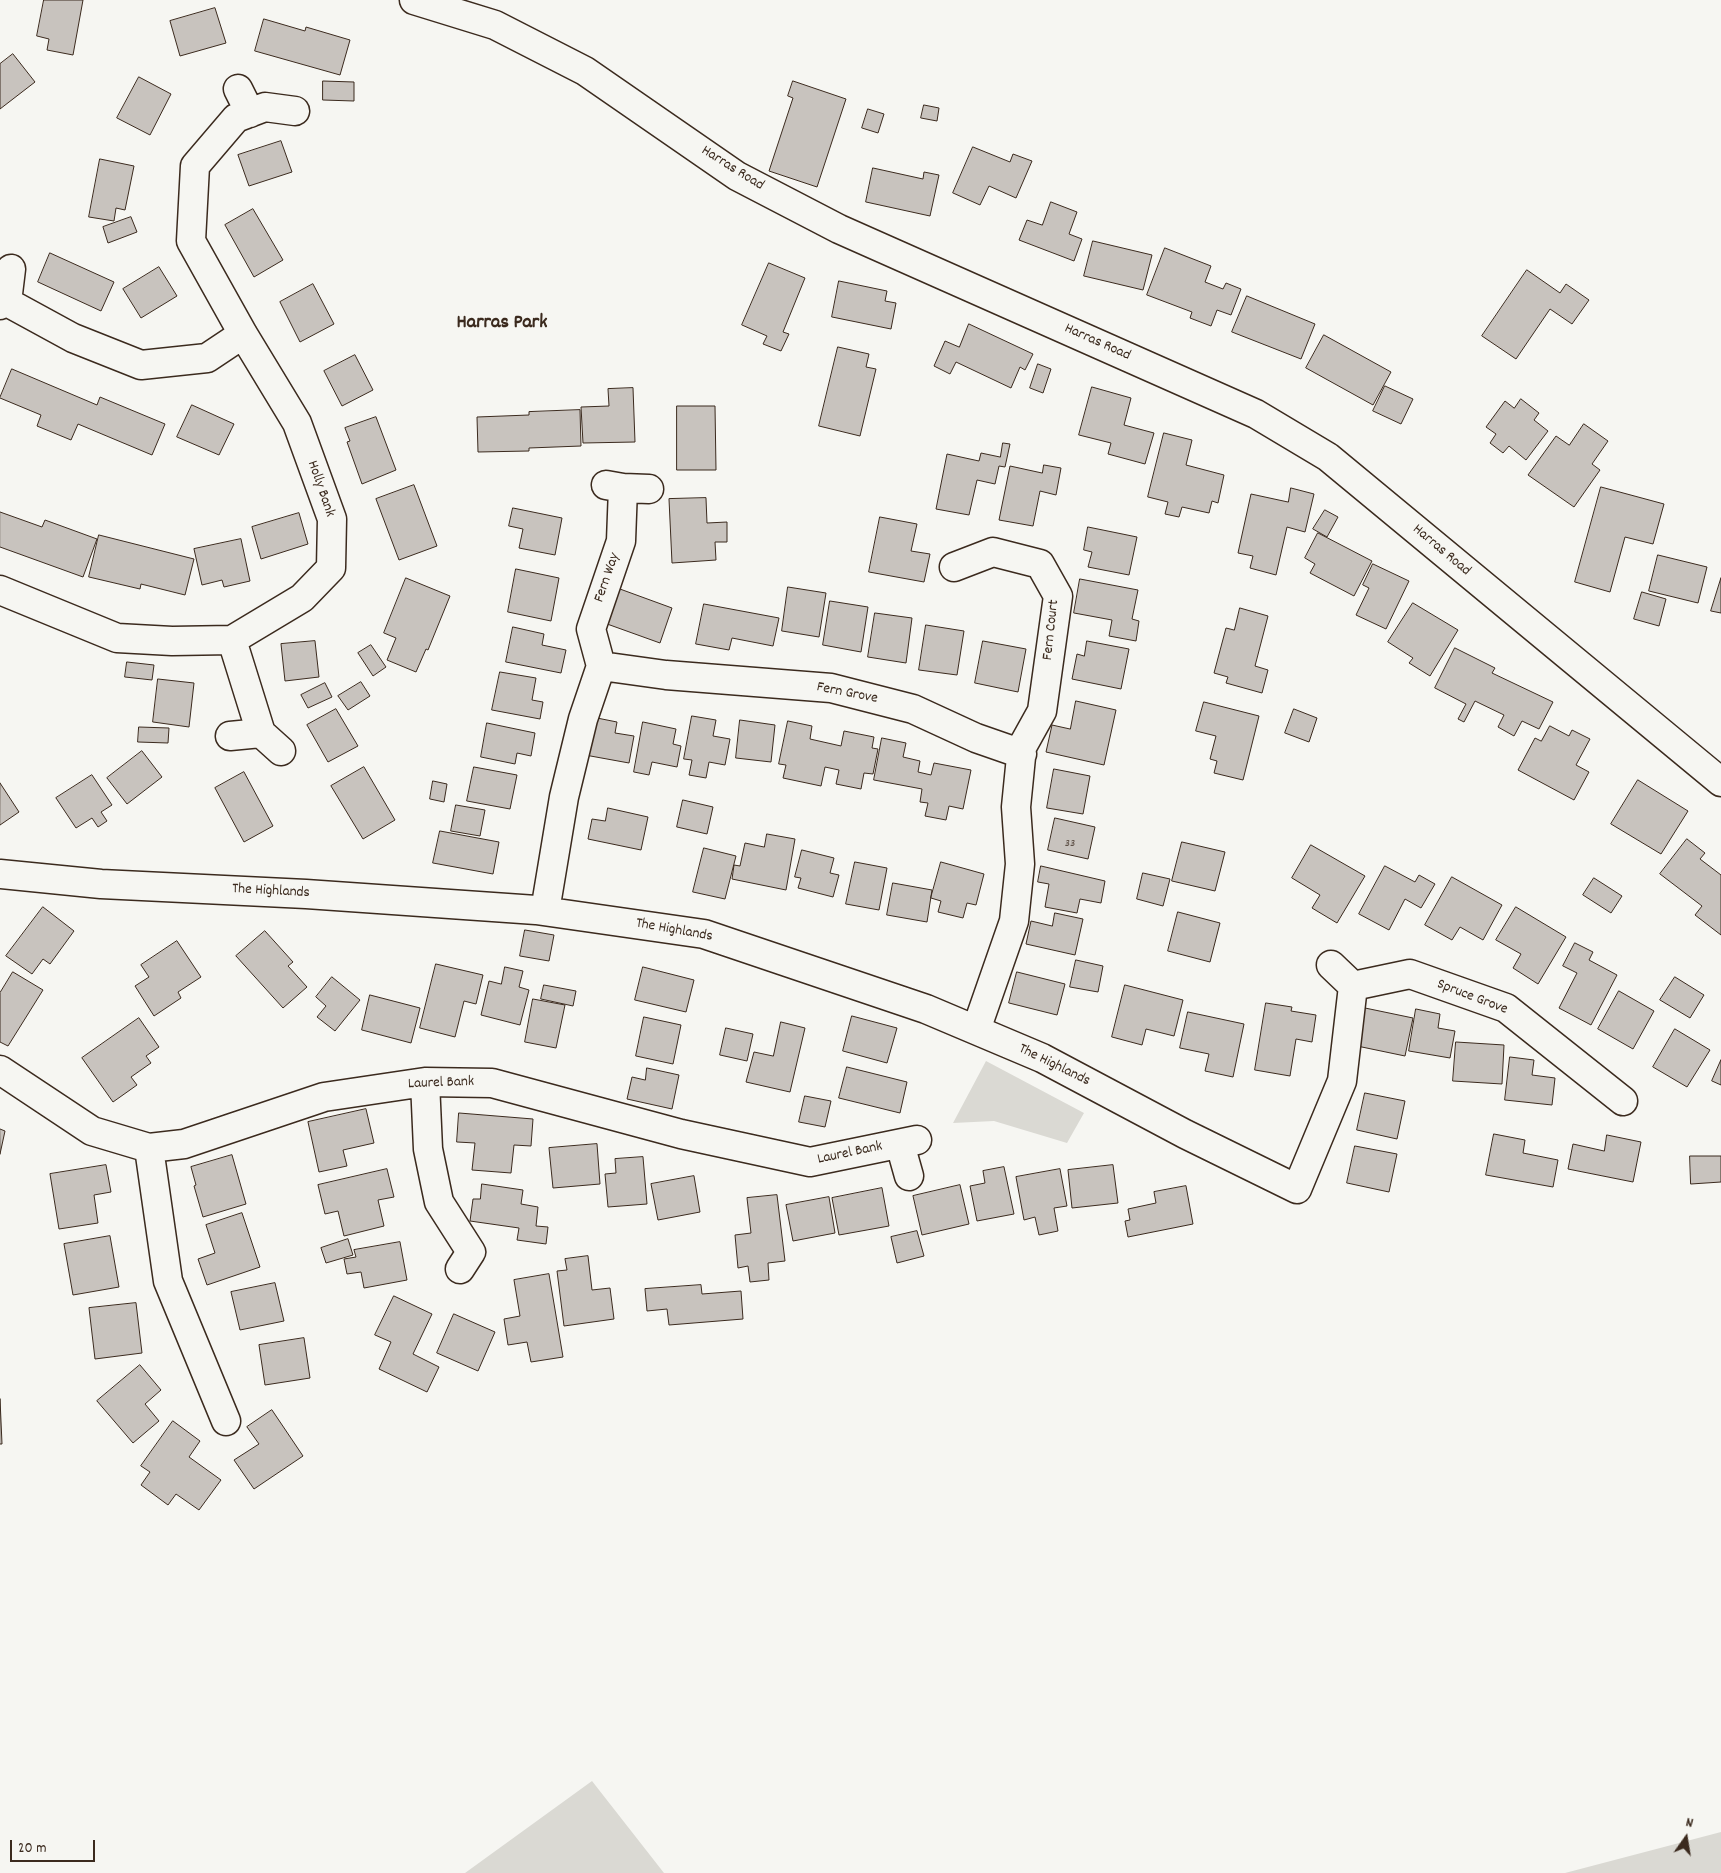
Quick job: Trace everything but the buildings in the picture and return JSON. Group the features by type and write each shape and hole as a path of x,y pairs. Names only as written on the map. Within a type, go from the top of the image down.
{"street":[{"name":"Harras Road","path":"414,0 495,25 585,71 737,176 840,229 1264,418 1328,457 1721,782"},
{"name":"Holly Bank","path":"232,640 302,598 331,568 332,519 297,423 243,334 191,241 195,166 236,118 244,101 265,107 295,111"},
{"path":"11,270 4,303 73,338 142,365 207,358 243,334"},
{"name":"Fern Way","path":"601,666 591,629 620,541 626,488"},
{"name":"Fern Court","path":"954,567 993,552 1040,564 1058,596 1042,711 1022,747 1022,754"},
{"path":"0,590 117,638 172,641 232,640 271,742 230,736"},
{"path":"545,911 564,797 583,719 601,666"},
{"name":"Fern Grove","path":"601,666 675,676 831,688 913,708 976,738 1022,754"},
{"path":"976,1030 1014,921 1020,864 1016,807 1022,754"},
{"name":"The Highlands","path":"0,874 101,884 306,894 545,911 704,934 926,1008 1042,1058 1185,1134 1297,1189 1342,1081 1353,986"},
{"path":"1331,965 1353,986"},
{"name":"Spruce Grove","path":"1353,986 1410,974 1506,1008 1623,1101"},
{"name":"Laurel Bank","path":"0,1070 92,1131 149,1148 184,1144 324,1096 425,1082 492,1083 681,1134 810,1162 909,1142 909,1176"},
{"path":"425,1082 428,1148 439,1202 471,1252 460,1269"},
{"path":"149,1148 168,1281 226,1421"}],"shaded area":[{"path":"986,1061 1084,1113 1067,1143 994,1121 953,1123"},
{"path":"592,1781 664,1873 465,1873"},
{"path":"1721,1832 1721,1873 1565,1873"}],"district":[{"name":"Harras Park","path":"502,324"}]}
